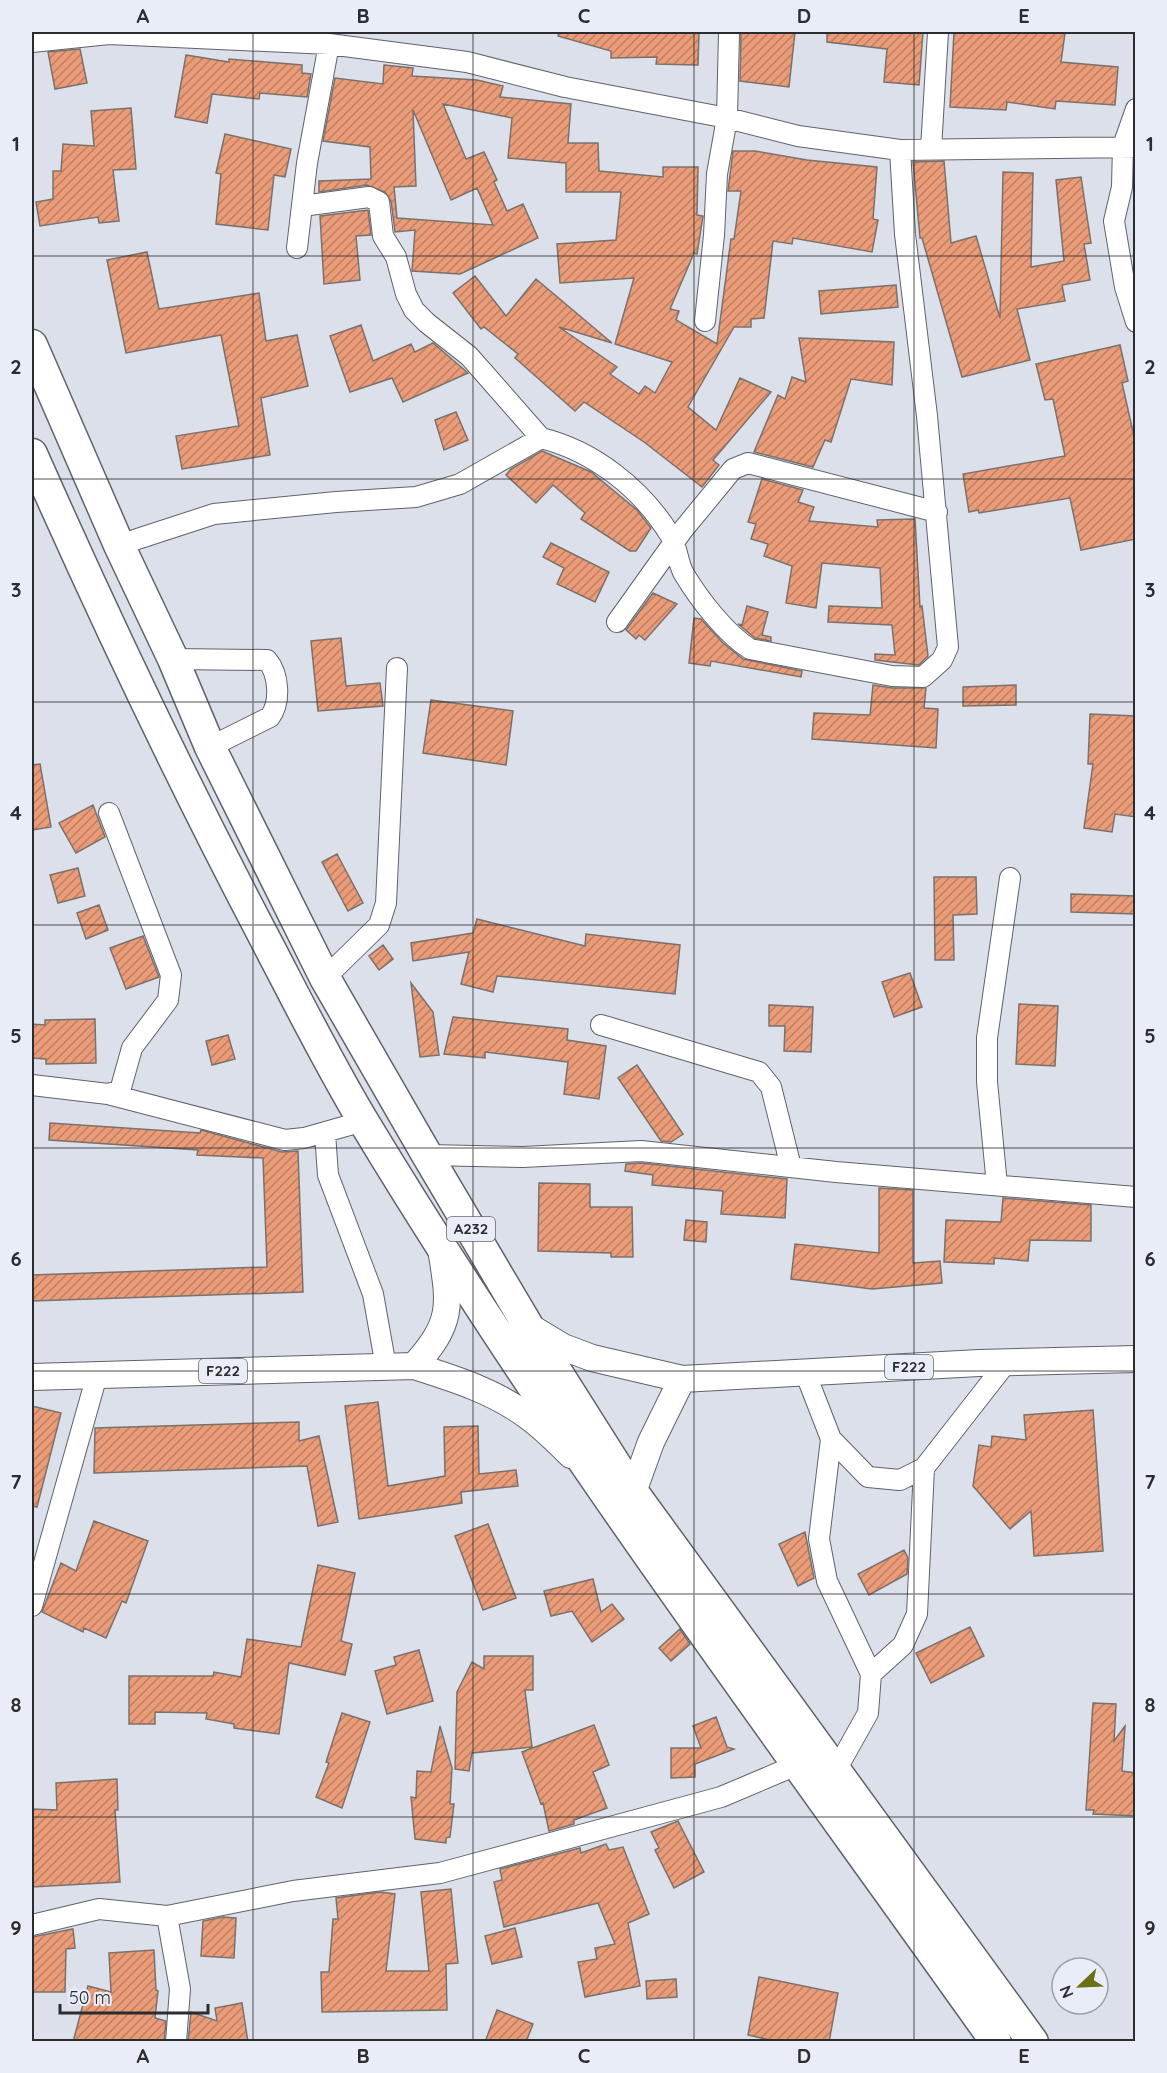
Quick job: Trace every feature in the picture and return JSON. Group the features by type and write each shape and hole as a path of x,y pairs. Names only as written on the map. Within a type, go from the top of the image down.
{"highway":[{"name":"A232","path":"32,345 210,747 326,978 427,1155 528,1326 633,1492 1033,2042"},
{"name":"A232","path":"32,454 186,789 364,1121 587,1469 636,1541 799,1764 996,2042"}],"main road":[{"path":"414,1366 434,1344 444,1324 449,1297 440,1242"},
{"name":"F222","path":"528,1326 563,1347 592,1358 682,1378 1006,1362 1136,1359"},
{"name":"F222","path":"32,1377 414,1366 465,1382 499,1398 530,1418 587,1469"},
{"path":"633,1492 651,1442 682,1378"}],"street":[{"path":"705,321 714,235 717,174 727,118 729,32"},
{"path":"931,149 938,32"},
{"path":"32,42 109,34 178,34 329,44 467,62 566,87 727,118 798,136 900,150 1129,146"},
{"path":"297,248 329,44"},
{"path":"1136,109 1114,221 1125,287 1136,322"},
{"path":"302,206 369,197 379,202 383,236 396,257 406,294 414,310 469,356 541,438 559,443 592,459 626,482 669,534 675,544 684,573 733,639 750,649 912,678 923,677 942,660 948,647 937,512 905,234 900,150"},
{"path":"119,545 214,514 416,497 460,484 541,438"},
{"path":"617,622 675,544 682,531 733,469 748,463 937,512"},
{"path":"173,659 267,660 275,670 276,709 270,717 210,747"},
{"path":"326,978 379,925 386,903 397,668"},
{"path":"108,1094 120,1091 132,1048 168,999 171,975 109,813"},
{"path":"997,1185 987,1082 987,1038 1010,878"},
{"path":"601,1025 759,1072 771,1087 791,1167"},
{"path":"32,1085 108,1094 285,1140 364,1121"},
{"path":"325,1132 328,1175 373,1294 386,1367"},
{"path":"427,1155 523,1157 641,1151 791,1167 1136,1197"},
{"path":"805,1372 831,1439 868,1477 900,1480 924,1468 1006,1362"},
{"path":"32,1606 97,1375"},
{"path":"831,1439 819,1539 827,1581 872,1674 868,1713 835,1772"},
{"path":"872,1674 903,1645 917,1614 924,1468"},
{"path":"32,1925 99,1909 167,1916 293,1891 440,1873 721,1797 799,1764"},
{"path":"167,1916 180,1989 176,2042"}],"building":[{"path":"559,32 699,32 698,65 656,64 657,57 611,58 611,51 558,36"},
{"path":"741,32 795,32 789,87 740,81"},
{"path":"827,32 923,32 919,85 884,82 887,49 827,42"},
{"path":"954,32 1065,33 1061,62 1118,67 1115,105 1056,101 1055,109 1007,102 1006,110 950,107"},
{"path":"80,49 87,83 55,89 48,52"},
{"path":"186,55 229,62 229,59 302,65 302,73 311,74 307,97 260,93 259,99 212,94 207,123 175,117"},
{"path":"384,65 413,68 412,76 477,80 503,86 500,97 571,104 568,143 598,143 599,171 663,177 663,167 698,167 697,215 703,216 697,254 694,253 670,309 679,311 676,320 717,344 731,239 734,239 741,191 728,191 733,151 755,151 807,160 877,167 873,219 878,220 872,252 793,238 792,244 773,241 764,318 751,319 751,327 734,327 688,407 716,430 740,378 771,392 713,460 719,465 702,487 644,442 584,402 575,411 515,358 518,354 484,327 481,329 453,293 475,276 506,316 536,279 612,343 559,327 617,367 610,374 639,394 645,386 655,393 672,362 615,344 634,278 560,283 557,244 616,240 621,192 566,192 566,163 508,158 512,118 443,104 466,159 484,152 497,180 494,182 507,211 523,204 538,238 460,274 412,271 415,230 395,232 391,201 385,192 367,185 319,192 319,181 371,179 370,147 323,141 335,78 383,84","holes":["413,110 451,200 477,188 493,225 397,218 394,187 416,186"]},
{"path":"131,108 136,169 113,170 119,221 99,223 98,217 40,226 36,202 53,199 53,171 61,171 63,144 94,146 91,111"},
{"path":"225,134 291,149 285,177 274,175 268,230 216,224 221,174 216,173"},
{"path":"944,161 951,243 976,236 1000,318 1003,172 1033,173 1031,267 1064,261 1056,180 1081,177 1091,243 1084,244 1090,280 1062,285 1065,301 1017,309 1030,360 962,377 922,238 920,238 913,162"},
{"path":"368,210 371,235 356,236 360,280 324,284 320,216"},
{"path":"147,252 159,309 259,293 266,341 297,335 308,386 261,398 270,455 182,469 176,436 239,426 221,335 126,353 107,260"},
{"path":"896,285 898,307 821,314 819,291"},
{"path":"361,325 373,361 411,344 415,352 433,343 468,373 403,402 392,378 350,392 330,336"},
{"path":"799,338 894,342 892,385 851,379 831,442 825,440 813,467 754,452 778,395 785,399 792,377 806,382"},
{"path":"1120,345 1128,381 1122,383 1136,445 1136,539 1081,550 1070,498 979,513 978,510 969,512 963,474 1065,456 1053,399 1045,400 1036,364"},
{"path":"456,412 468,440 444,450 435,420"},
{"path":"542,451 591,472 637,510 651,528 636,551 630,551 581,519 585,513 553,485 536,503 506,475 511,469"},
{"path":"762,479 803,490 798,502 814,507 809,521 878,527 877,520 915,519 920,607 922,606 928,656 919,665 875,660 875,654 895,655 892,625 828,622 829,606 882,608 880,568 822,563 816,608 786,603 792,566 764,556 768,544 751,539 756,524 748,522"},
{"path":"551,543 609,572 595,602 557,584 564,568 543,557"},
{"path":"653,593 677,604 645,640 639,635 636,639 626,630"},
{"path":"747,606 768,612 762,635 771,637 771,641 755,638 738,624 742,625"},
{"path":"694,618 701,619 723,643 743,659 802,671 801,677 711,661 710,666 689,663"},
{"path":"341,638 346,686 380,683 383,706 318,711 311,641"},
{"path":"873,685 892,688 926,688 924,708 938,709 936,748 812,739 814,713 870,715"},
{"path":"1016,685 1016,705 963,706 963,687"},
{"path":"431,700 513,711 506,765 423,753"},
{"path":"1090,714 1136,716 1136,817 1115,814 1112,832 1084,828 1093,764 1088,764"},
{"path":"40,764 51,827 32,830 32,765"},
{"path":"93,805 105,837 76,853 59,823"},
{"path":"337,854 363,903 348,911 322,862"},
{"path":"78,868 85,896 58,903 50,875"},
{"path":"934,877 976,877 977,914 953,915 954,960 935,960"},
{"path":"1071,894 1136,896 1136,914 1071,912"},
{"path":"99,905 108,930 86,939 77,913"},
{"path":"477,919 585,946 586,934 680,945 675,994 497,976 493,992 461,984 469,952 413,961 411,943 473,933"},
{"path":"143,936 159,977 126,989 110,948"},
{"path":"383,945 393,959 379,970 369,956"},
{"path":"910,973 922,1007 894,1017 882,982"},
{"path":"411,983 433,1012 439,1055 420,1057"},
{"path":"1019,1004 1058,1006 1055,1066 1016,1064"},
{"path":"769,1005 813,1007 811,1052 784,1051 785,1026 769,1026"},
{"path":"453,1017 568,1029 567,1040 606,1046 599,1099 564,1094 568,1062 485,1052 485,1058 444,1054"},
{"path":"95,1019 96,1063 46,1064 46,1059 32,1058 32,1024 45,1025 45,1020"},
{"path":"228,1035 235,1059 212,1065 206,1041"},
{"path":"637,1065 683,1134 671,1142 661,1141 618,1078"},
{"path":"50,1123 200,1133 201,1130 282,1152 298,1151 303,1292 32,1301 32,1275 267,1267 263,1158 197,1155 198,1150 49,1140"},
{"path":"641,1163 787,1179 785,1218 721,1214 723,1191 652,1185 653,1175 625,1171 626,1164"},
{"path":"539,1183 590,1184 590,1207 632,1207 633,1257 611,1257 611,1253 538,1251"},
{"path":"879,1188 913,1190 913,1263 940,1261 942,1283 872,1289 791,1279 795,1244 879,1253"},
{"path":"1003,1198 1091,1205 1091,1241 1030,1240 1028,1261 994,1258 994,1264 944,1262 946,1220 1001,1222"},
{"path":"686,1220 707,1222 706,1242 684,1240"},
{"path":"378,1402 388,1486 445,1476 444,1427 478,1426 479,1474 516,1470 518,1486 461,1492 462,1503 359,1519 345,1406"},
{"path":"32,1406 61,1413 37,1507 32,1506"},
{"path":"1093,1410 1103,1551 1034,1556 1031,1511 1010,1529 973,1486 979,1445 991,1447 992,1436 1026,1440 1024,1415"},
{"path":"299,1422 299,1441 319,1436 338,1522 318,1526 307,1466 94,1473 95,1428"},
{"path":"94,1521 148,1541 126,1603 122,1601 106,1638 84,1628 83,1632 42,1612 61,1563 76,1571"},
{"path":"488,1524 516,1598 483,1610 455,1536"},
{"path":"805,1532 814,1578 798,1586 779,1544"},
{"path":"904,1550 908,1558 907,1574 869,1595 858,1574"},
{"path":"318,1565 355,1573 341,1641 352,1644 345,1675 289,1663 279,1734 234,1728 234,1724 206,1719 207,1713 155,1712 155,1724 129,1724 129,1676 213,1676 214,1672 241,1677 247,1639 301,1647"},
{"path":"593,1579 601,1612 612,1604 624,1619 592,1642 572,1611 551,1616 544,1591"},
{"path":"970,1627 984,1656 931,1683 916,1653"},
{"path":"680,1629 690,1644 671,1661 659,1648"},
{"path":"419,1650 433,1701 387,1714 375,1671 396,1665 394,1657"},
{"path":"484,1656 533,1656 533,1690 525,1690 532,1747 472,1753 469,1771 455,1769 457,1692 472,1662 484,1669"},
{"path":"1093,1703 1116,1704 1114,1741 1125,1726 1122,1771 1136,1773 1136,1816 1093,1814 1094,1810 1086,1810"},
{"path":"342,1713 370,1722 342,1808 316,1797 329,1763 326,1762"},
{"path":"716,1717 727,1747 734,1749 695,1764 695,1777 671,1778 671,1748 701,1748 693,1726"},
{"path":"594,1725 609,1765 593,1772 607,1808 574,1820 574,1824 549,1831 543,1803 541,1804 522,1752"},
{"path":"440,1726 452,1768 450,1804 454,1804 450,1837 446,1838 446,1843 415,1839 411,1797 416,1798 417,1771 431,1772"},
{"path":"117,1779 118,1810 115,1810 120,1882 32,1887 32,1809 57,1810 56,1783"},
{"path":"678,1821 704,1872 674,1888 655,1850 659,1848 651,1832"},
{"path":"606,1844 609,1850 623,1847 649,1914 628,1923 640,1986 585,1997 578,1962 597,1959 595,1948 615,1944 598,1903 504,1927 494,1882 502,1880 500,1869 580,1848 581,1853"},
{"path":"451,1889 458,1963 446,1964 447,2010 322,2012 321,1972 329,1972 333,1919 338,1919 336,1898 380,1892 395,1894 386,1971 429,1971 421,1892"},
{"path":"223,1917 236,1918 234,1958 201,1956 203,1921"},
{"path":"515,1928 522,1957 492,1964 485,1936"},
{"path":"73,1929 75,1948 66,1949 65,1992 32,1992 32,1937"},
{"path":"154,1950 156,1990 158,1991 155,2018 166,2021 164,2042 73,2042 88,1986 111,1992 109,1953"},
{"path":"759,1977 838,1993 829,2042 779,2042 748,2035"},
{"path":"676,1979 677,1997 647,1999 646,1981"},
{"path":"242,2003 248,2042 188,2042 191,2012 217,2021 215,2008"},
{"path":"497,2010 533,2024 526,2042 485,2042"}]}
